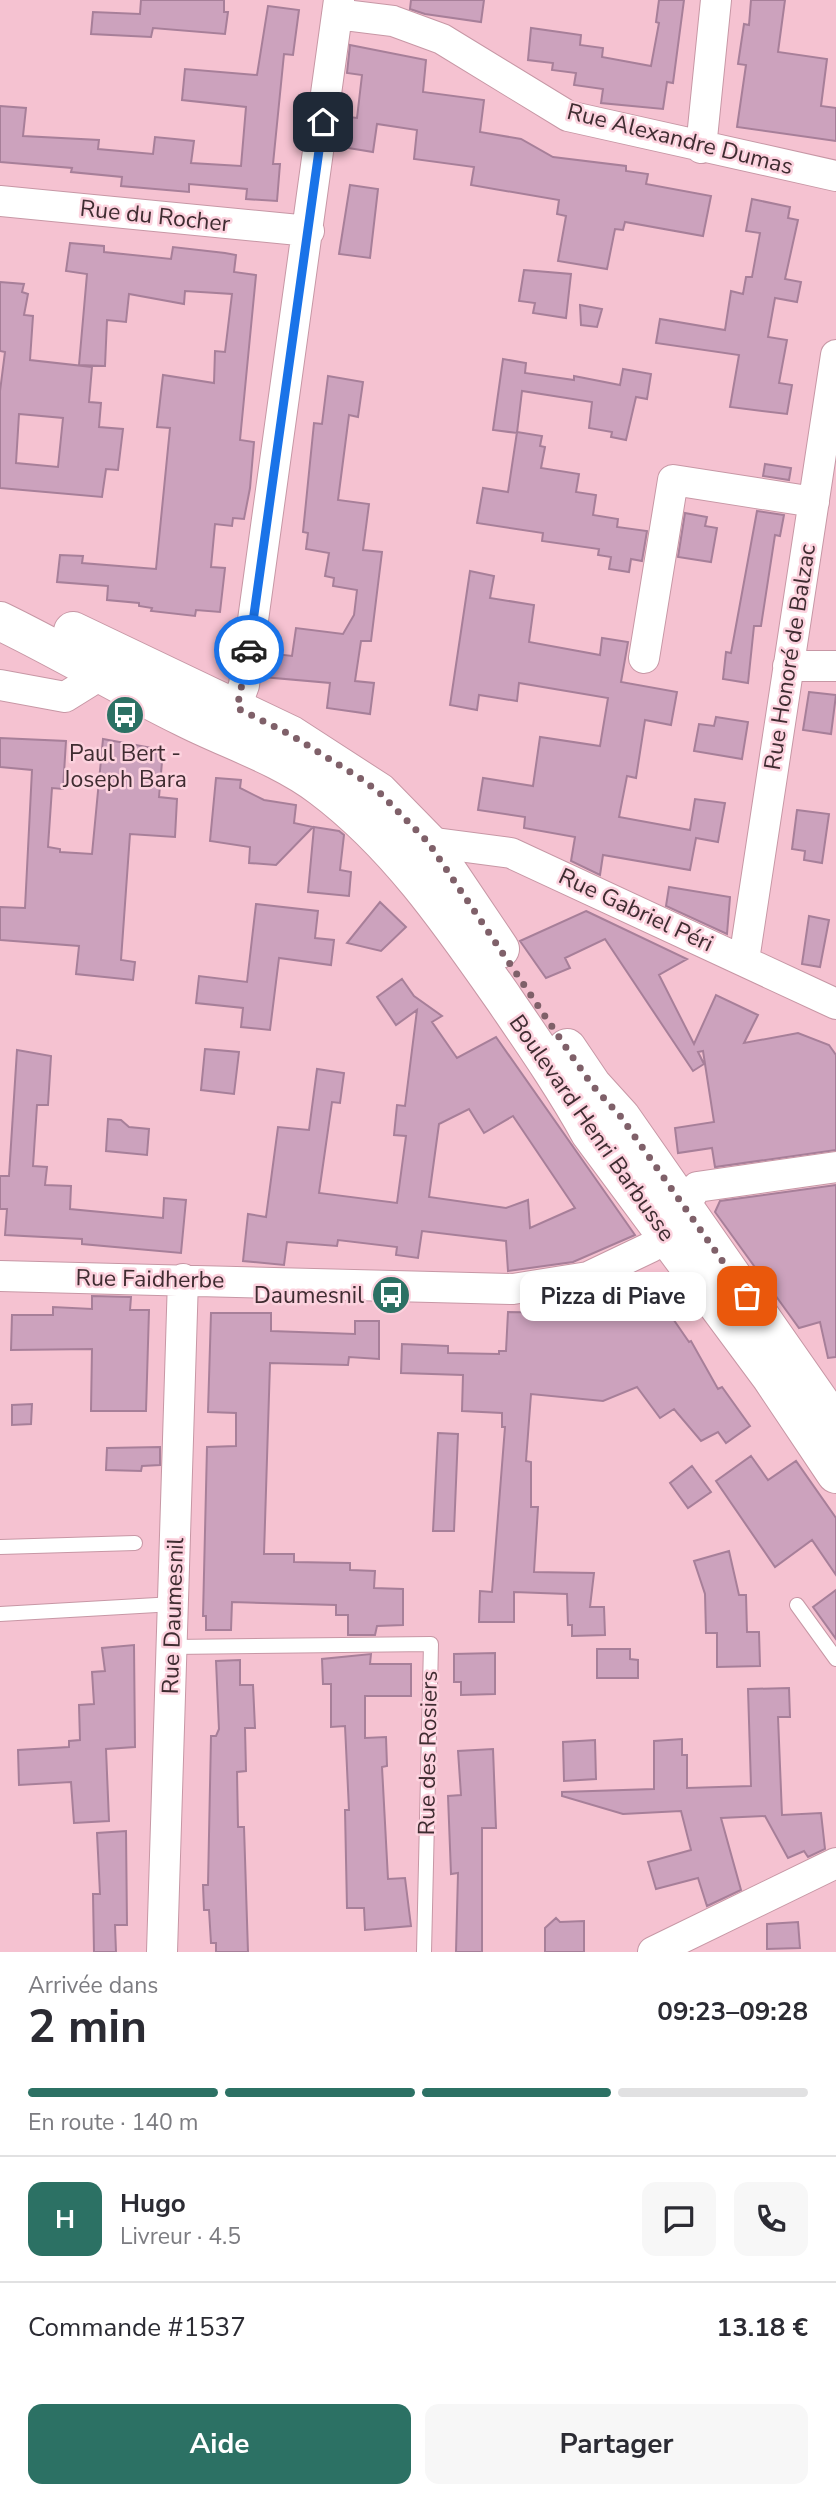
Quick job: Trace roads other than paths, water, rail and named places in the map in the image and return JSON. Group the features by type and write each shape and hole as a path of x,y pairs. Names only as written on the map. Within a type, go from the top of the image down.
{"main road":[{"path":"0,597 148,666 231,722"},
{"path":"0,621 102,674 231,722"},
{"name":"Boulevard Henri Barbusse","path":"231,722 291,735 379,792 428,842 592,1085 621,1117 674,1219 771,1377 836,1474"},
{"name":"Boulevard Henri Barbusse","path":"231,722 355,814 393,853 455,929 568,1093 590,1133 674,1219 836,1425"}],"street":[{"path":"701,148 716,0"},
{"path":"231,722 244,685 309,232 338,7"},
{"name":"Rue Alexandre Dumas","path":"338,7 393,21 442,38 568,116 701,148 836,176"},
{"name":"Rue du Rocher","path":"0,201 309,232"},
{"name":"Rue Honoré de Balzac","path":"744,960 788,666 834,388 836,355"},
{"path":"644,658 673,480 814,502"},
{"path":"0,685 65,697 102,674 148,666"},
{"path":"788,666 836,666"},
{"path":"393,853 428,842"},
{"name":"Rue Gabriel Péri","path":"428,842 511,853 836,1004"},
{"name":"Rue Faidherbe","path":"0,1276 513,1289 588,1277 651,1247 697,1187 836,1167"},
{"name":"Rue Daumesnil","path":"162,1952 183,1279"},
{"path":"653,1952 836,1863"}],"lane":[{"path":"0,1547 135,1544"},
{"path":"0,1614 174,1604"},
{"path":"797,1605 836,1659"},
{"name":"Rue des Rosiers","path":"172,1647 431,1644 424,1952"}],"place":[{"name":"Paul Bert - Joseph Bara","path":"125,715"},
{"name":"Daumesnil","path":"391,1295"},
{"name":"Pizza di Piave","path":"747,1296"}]}
